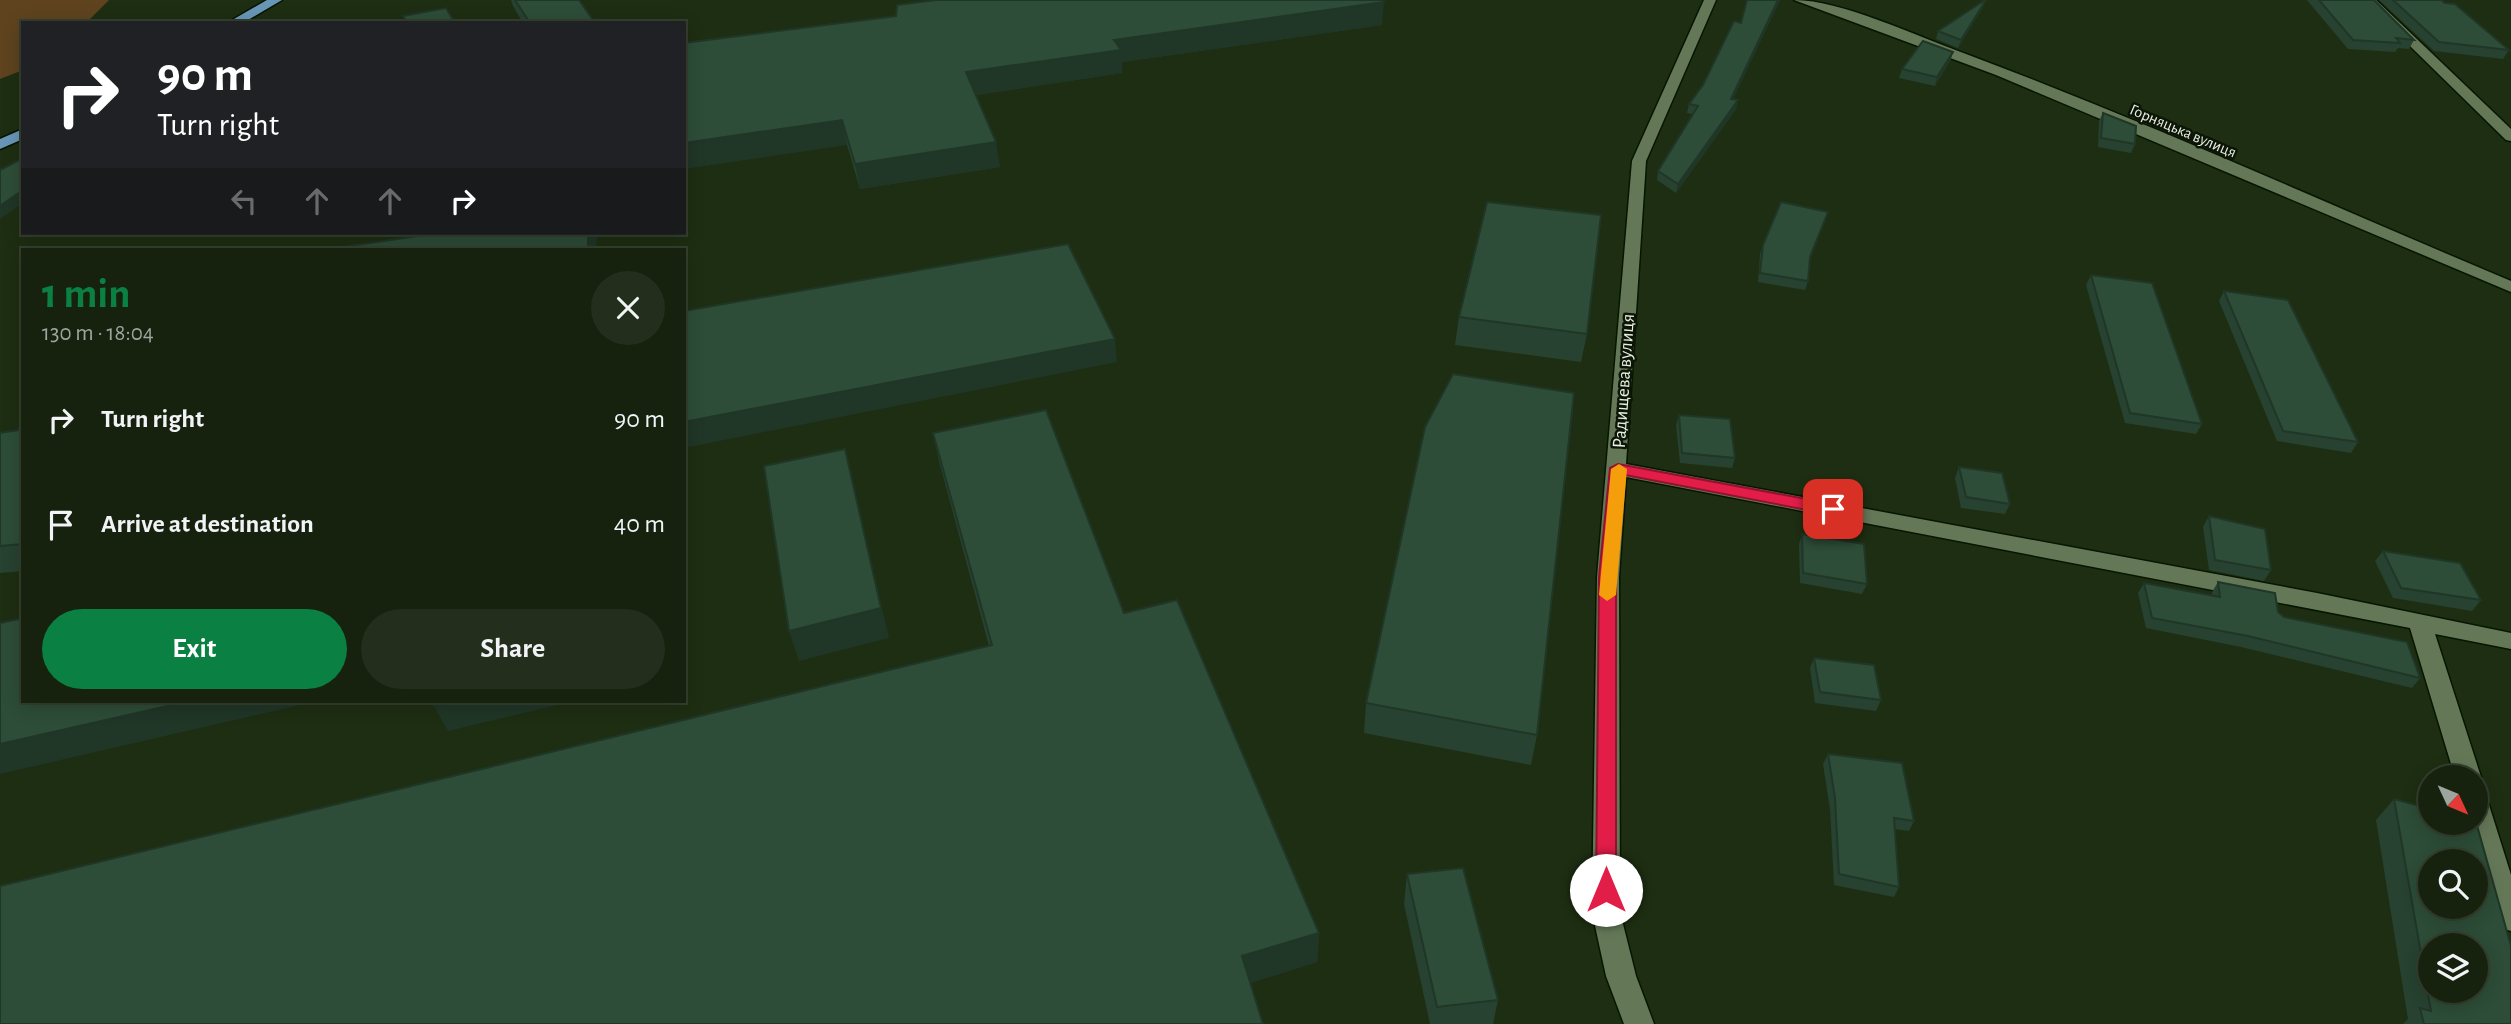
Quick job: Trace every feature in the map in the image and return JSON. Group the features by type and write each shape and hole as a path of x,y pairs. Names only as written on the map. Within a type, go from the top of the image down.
{"main road":[{"path":"237,21 276,0"},
{"path":"0,145 21,134"}],"street":[{"name":"Радищева вулиця","path":"1639,1024 1621,976 1606,912 1608,577 1639,160 1710,0"},
{"name":"Горняцька вулиця","path":"1800,0 1877,25 2000,72 2511,287"},
{"path":"2368,0 2511,136"},
{"path":"1618,468 2511,641"},
{"path":"2420,622 2464,765"},
{"path":"2485,835 2511,919"}],"shaded area":[{"path":"0,0 109,0 88,21 21,21 21,71 0,79"}],"building":[{"path":"515,0 579,0 594,21 529,21"},
{"path":"936,0 1384,2 1114,40 1121,50 966,72 996,142 855,164 842,120 686,143 686,43 896,16 897,5"},
{"path":"1747,0 1778,0 1731,99 1738,100 1678,184 1658,171 1698,106 1689,104 1703,85 1734,21 1741,23"},
{"path":"1985,0 1961,40 1938,31"},
{"path":"2319,0 2374,0 2414,40 2396,38 2400,43 2353,40"},
{"path":"2393,0 2441,0 2455,4 2509,50 2439,42"},
{"path":"446,8 454,21 406,21 403,16"},
{"path":"1923,41 1953,52 1937,77 1902,69"},
{"path":"2103,113 2136,126 2135,144 2101,138"},
{"path":"21,159 21,191 0,206 0,170"},
{"path":"1487,202 1601,215 1587,334 1459,317"},
{"path":"1781,202 1828,212 1810,257 1808,281 1760,273 1763,245"},
{"path":"424,235 588,235 588,248 336,248"},
{"path":"1068,244 1115,339 686,422 686,311"},
{"path":"2091,275 2152,283 2202,424 2130,413"},
{"path":"2224,291 2288,300 2358,442 2283,431"},
{"path":"1453,374 1574,393 1537,735 1366,703 1425,427"},
{"path":"1046,410 1124,613 1177,600 1319,933 1242,956 1263,1024 0,1024 0,886 992,645 933,433"},
{"path":"1679,415 1730,419 1735,458 1682,453"},
{"path":"21,425 21,544 0,546 0,433 18,430"},
{"path":"845,449 881,608 789,631 764,466"},
{"path":"1959,467 2002,473 2010,504 1966,497"},
{"path":"2209,516 2265,529 2271,570 2215,560"},
{"path":"1802,534 1864,544 1867,584 1803,573"},
{"path":"2383,551 2460,563 2481,600 2401,588"},
{"path":"2218,582 2275,593 2278,612 2284,617 2407,642 2420,678 2248,636 2152,618 2144,583 2220,597"},
{"path":"21,618 21,703 181,703 0,744 0,623"},
{"path":"1814,658 1874,665 1881,700 1820,692"},
{"path":"1828,754 1902,763 1914,821 1894,818 1899,887 1839,874 1835,798"},
{"path":"2394,799 2418,805 2418,835 2480,835 2484,849 2418,849 2418,919 2488,919 2488,865 2511,946 2511,1024 2424,1024 2420,1008 2431,1011 2430,1003 2488,1003 2488,933 2418,933 2418,937"},
{"path":"1463,868 1498,1000 1437,1007 1407,874"}],"slow traffic":[{"path":"1607,595 1619,469"}],"route":[{"path":"1606,890 1608,577 1618,468 1833,509"}]}
